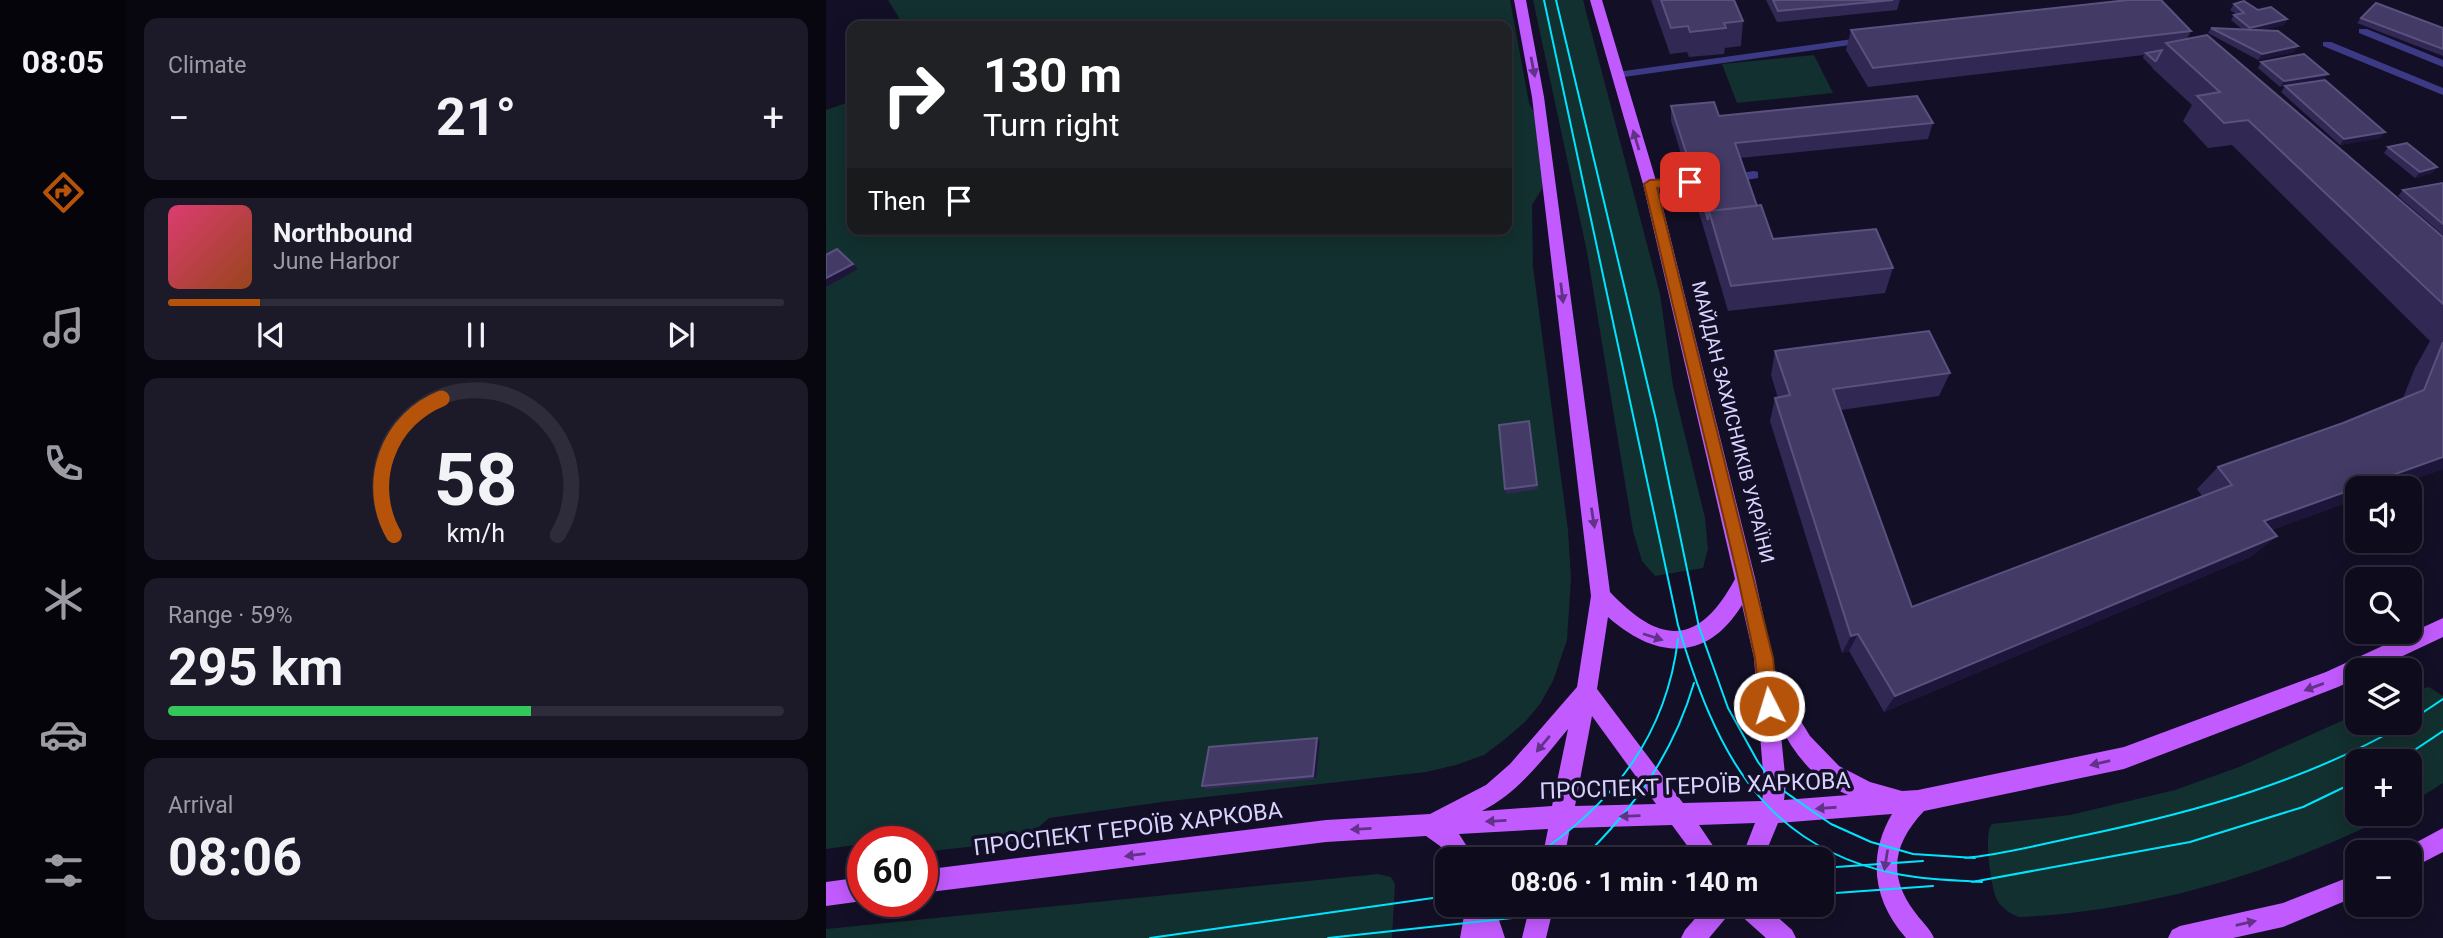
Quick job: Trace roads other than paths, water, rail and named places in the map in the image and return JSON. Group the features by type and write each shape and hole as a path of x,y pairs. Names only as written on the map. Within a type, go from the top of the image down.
{"main road":[{"path":"1520,0 1540,107 1601,596 1587,692 1556,847"},
{"name":"МАЙДАН ЗАХИСНИКІВ УКРАЇНИ","path":"1596,0 1650,184 1764,658 1775,785 1771,812 1757,847"},
{"path":"1601,596 1617,615 1636,630 1668,642 1691,637 1715,623 1730,606 1746,578"},
{"name":"ПРОСПЕКТ ГЕРОЇВ ХАРКОВА","path":"938,880 1326,831 1562,817 1771,812 1918,802 2124,758 2331,680 2443,627"},
{"path":"1764,658 1779,699 1794,729 1823,768 1846,785 1888,798 1918,802"},
{"path":"1587,692 1702,847"},
{"path":"1429,825 1493,793 1518,772 1587,692"},
{"path":"1918,802 1910,809 1893,835 1884,872 1895,905 1922,938"},
{"path":"1429,825 1448,838 1455,847"},
{"path":"2422,851 2443,839"},
{"path":"2180,938 2283,915 2345,890"},
{"path":"826,894 847,891"},
{"path":"1472,938 1477,917"},
{"path":"1485,917 1493,938"},
{"path":"1534,938 1539,917"},
{"path":"1693,938 1712,917"},
{"path":"1760,917 1784,938"}],"lane":[{"path":"2364,31 2443,64"},
{"path":"1616,75 1884,38"},
{"path":"2327,44 2443,92"},
{"path":"1740,177 1754,175"},
{"path":"1650,184 1690,182"}],"tram line":[{"path":"1544,0 1678,625 1692,669 1727,750 1750,785 1777,815 1810,841 1850,861 1865,865"},
{"path":"1556,0 1656,420 1699,627 1728,708 1758,762 1775,785 1831,824 1871,842 1913,854 1968,858"},
{"path":"1547,847 1586,816 1630,766 1661,708 1672,675 1678,639"},
{"path":"1593,847 1619,820 1650,778 1675,733 1694,683"},
{"path":"2422,713 2443,699"},
{"path":"2416,749 2443,731"},
{"path":"1968,858 2086,835 2211,804 2291,778 2384,735"},
{"path":"1974,882 2190,842 2303,807 2345,787"},
{"path":"1968,858 1975,858"},
{"path":"1865,865 1923,861"},
{"path":"1834,867 1865,865"},
{"path":"1865,865 1929,879 1974,882"},
{"path":"1974,882 1982,882"},
{"path":"1834,893 1933,886"},
{"path":"1150,938 1435,898"},
{"path":"1328,938 1521,917"}]}
